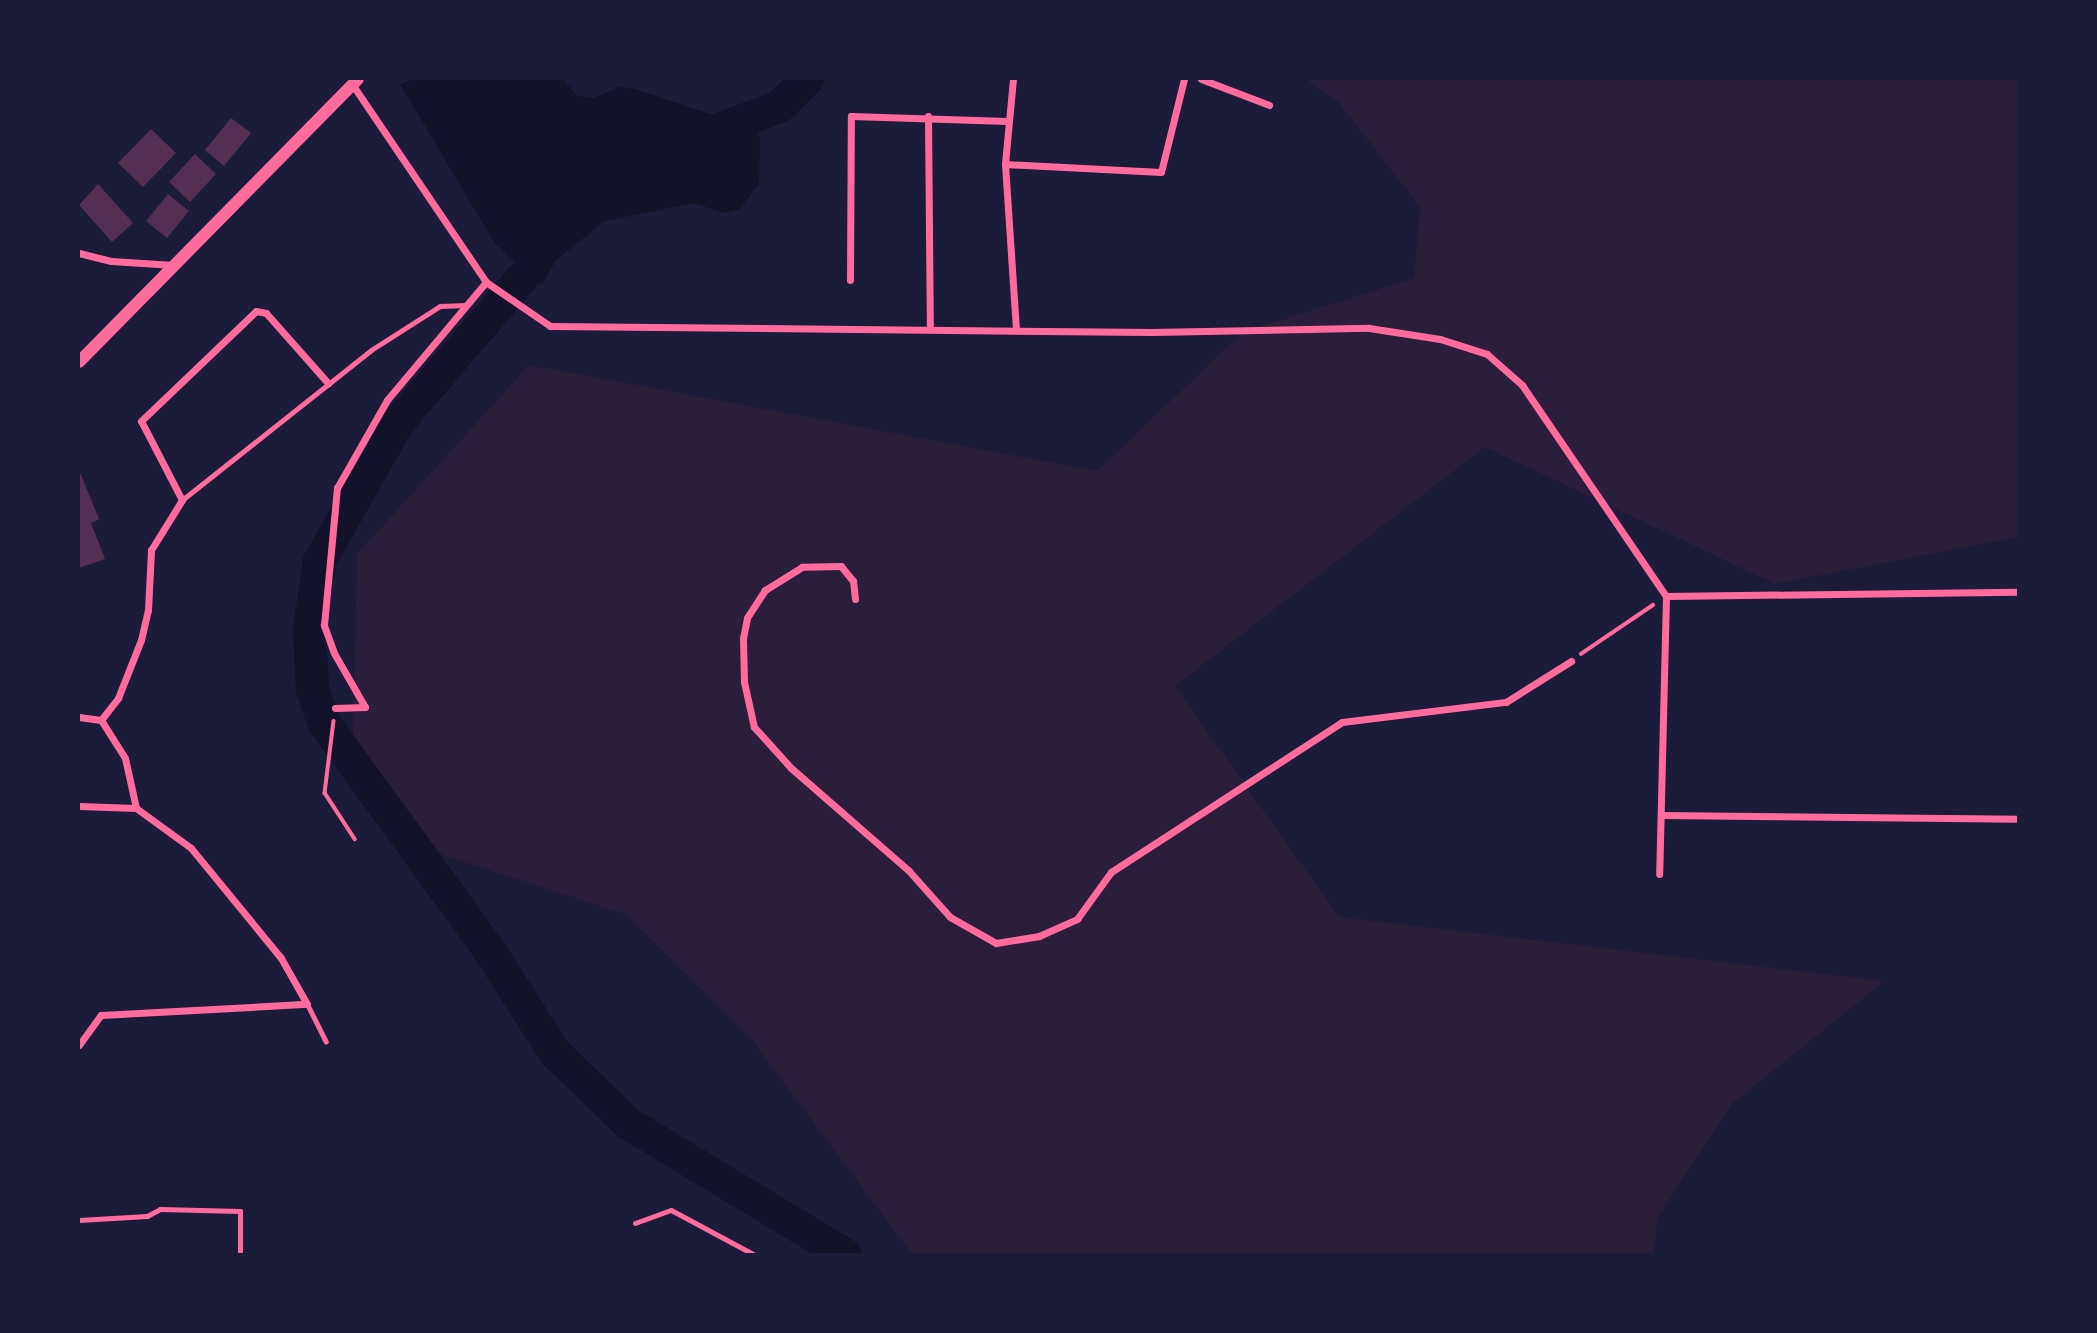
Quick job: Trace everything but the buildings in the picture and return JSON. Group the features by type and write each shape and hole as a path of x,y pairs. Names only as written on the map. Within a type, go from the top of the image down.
{"street":[{"path":"1013,79 1005,164 1016,328"},
{"path":"1005,164 1161,173 1184,79"},
{"path":"1201,79 1269,105"},
{"path":"79,362 354,81 486,282 550,326 1016,328 1152,332 1369,328 1440,339 1487,354 1522,385 1666,596 1659,874"},
{"path":"850,280 851,116 928,116 1007,121"},
{"path":"928,116 930,329"},
{"path":"79,253 111,261 174,265"},
{"path":"335,708 365,707 334,653 324,625 337,488 387,400 486,282"},
{"path":"101,720 118,698 141,640 148,610 151,550 182,500 141,421 256,311 266,313 328,383"},
{"path":"855,599 853,581 841,566 802,566 765,590 747,618 743,638 744,682 754,727 791,768 909,871 950,917 996,943 1040,936 1077,919 1111,872 1342,722 1506,702 1570,661"},
{"path":"1666,596 2018,592"},
{"path":"79,717 101,720 125,758 136,808"},
{"path":"79,806 136,808 191,848 281,958 307,1004 101,1015 79,1045"},
{"path":"1661,815 2018,819"}],"lane":[{"path":"182,500 328,383 440,306 470,304"},
{"path":"307,1004 326,1042"},
{"path":"79,1220 147,1216 160,1209 240,1211 240,1254"},
{"path":"635,1223 671,1210 753,1254"}],"path":[{"path":"1570,661 1666,596"},
{"path":"335,708 326,793 355,839"}],"shaded area":[{"path":"413,79 562,79 578,96 593,98 620,87 635,89 749,127 760,138 759,184 739,209 723,213 694,203 605,221 556,260 542,285 496,245 400,84"},
{"path":"1306,79 2018,79 2018,537 1775,584 1485,447 1175,686 1339,917 1884,981 1731,1105 1657,1219 1654,1254 912,1254 749,1036 625,914 442,855 353,741 357,554 529,365 1097,471 1243,332 1414,278 1420,207 1339,103"}],"waterway":[{"path":"693,139 779,106 807,79"},
{"path":"552,236 529,269 397,423 319,561 309,629 312,689 324,723 487,947 555,1053 628,1123 844,1254"}]}
